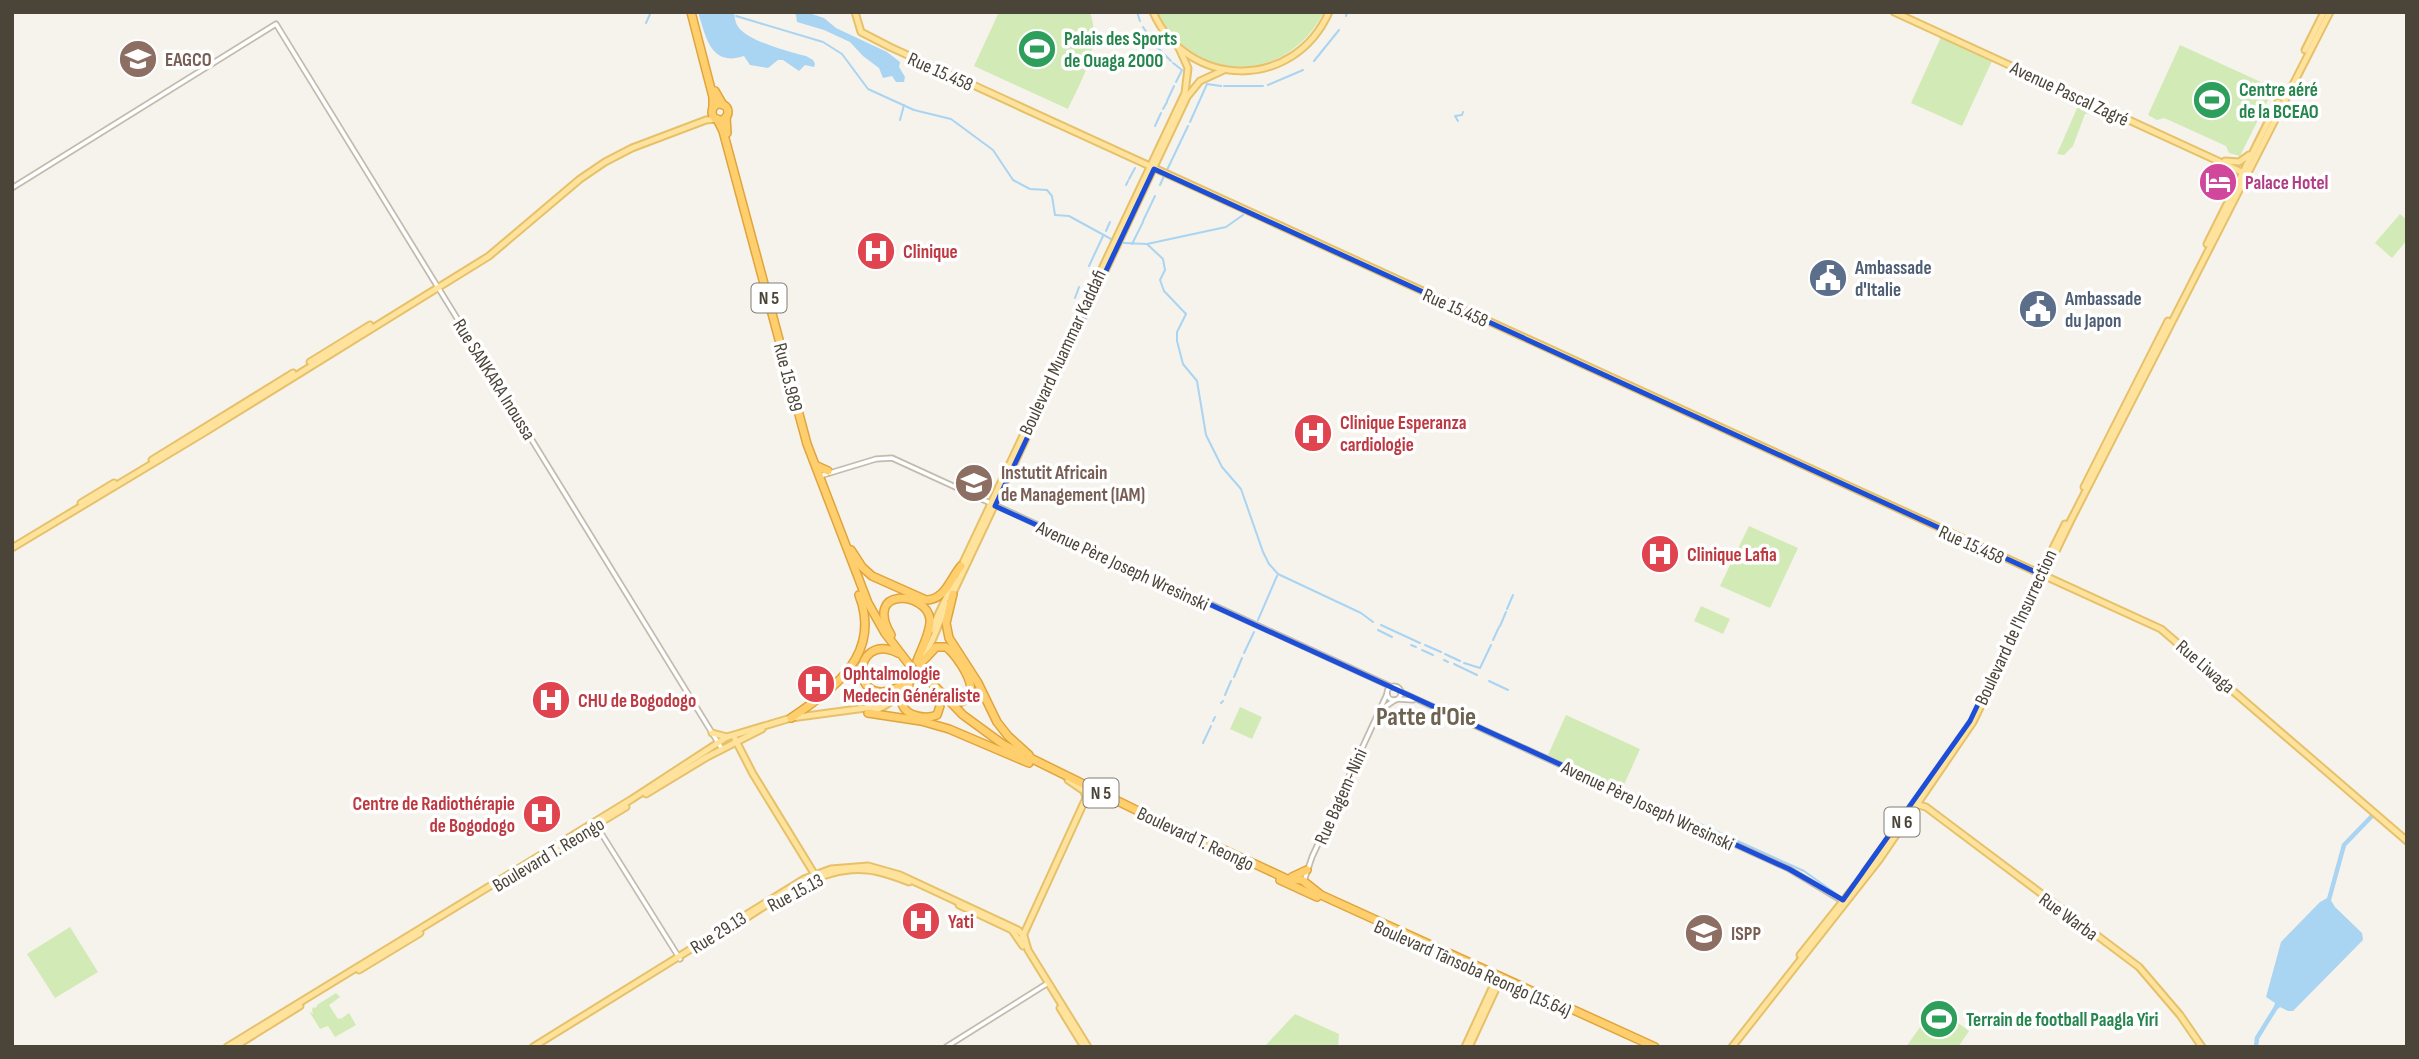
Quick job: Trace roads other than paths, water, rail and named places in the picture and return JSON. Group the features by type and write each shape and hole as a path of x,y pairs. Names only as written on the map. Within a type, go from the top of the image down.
{"highway":[{"name":"N 5","path":"692,12 716,95 723,105"},
{"name":"Rue 15.989","path":"692,12 713,97 714,114 723,131 789,372 804,438 823,474"},
{"path":"718,105 723,105 727,111 726,117 714,114 718,105"},
{"name":"N 5","path":"726,117 730,146 823,474 870,608 890,641 912,661"},
{"name":"N 5","path":"849,550 870,601 891,636 912,661"},
{"path":"849,550 872,576 926,600 941,596 961,566"},
{"path":"791,718 842,676 854,663 865,640 865,615 849,550"},
{"path":"953,594 946,619 947,634 978,683 1001,727 1032,762"},
{"path":"891,636 883,615 889,602 902,597 927,612 928,629 912,661"},
{"path":"907,685 902,704 909,713 934,717 939,710 938,695 956,702 965,700 971,693 971,684 953,653 946,647 936,647 912,661"},
{"path":"907,685 888,692 877,692 866,684 861,671 866,657 878,649 892,650 912,661"},
{"name":"Boulevard T. Reongo","path":"912,661 938,695 990,736 1032,762 1302,884"},
{"path":"866,711 935,725 1032,762"},
{"name":"Boulevard Tânsoba Reongo (15.64)","path":"1032,762 1114,803 1302,884 1646,1047"},
{"path":"1281,876 1296,877 1306,871 1307,879 1302,884"},
{"name":"N 5","path":"1503,979 1655,1047"}],"main road":[{"name":"Rue 15.458","path":"855,12 860,31 870,37 2042,575"},
{"path":"1153,12 1162,29 1179,48 1204,64 1224,70 1252,71 1285,61 1314,38 1329,12"},
{"name":"Avenue Pascal Zagré","path":"1894,12 2245,172"},
{"name":"Avenue Pascal Zagré","path":"1901,12 2225,163"},
{"name":"N 6","path":"2245,172 2324,12"},
{"name":"N 6","path":"2245,172 2330,12"},
{"name":"Boulevard Muammar Kaddafi","path":"1152,168 1186,89 1188,68 1179,48"},
{"name":"Boulevard Muammar Kaddafi","path":"912,661 953,594 1192,88 1200,80 1224,70"},
{"path":"12,547 489,256 580,179 605,162 632,148 706,120 714,114"},
{"path":"2232,194 2234,178 2225,163 2239,162 2254,151"},
{"name":"Boulevard de l'Insurrection","path":"1729,1047 1917,804 1984,696 2245,172"},
{"name":"Boulevard de l'Insurrection","path":"2042,575 2245,172"},
{"name":"Boulevard Muammar Kaddafi","path":"879,709 897,699 907,685 912,661 993,505"},
{"name":"Rue Liwaga","path":"2042,575 2167,632 2407,841"},
{"name":"Boulevard Muammar Kaddafi","path":"866,711 889,699 907,685"},
{"name":"Boulevard T. Reongo","path":"234,1047 597,824 718,742 791,718 879,709"},
{"name":"Boulevard T. Reongo","path":"227,1047 736,741 759,730 800,718 866,711"},
{"path":"712,733 730,736 736,741 816,876"},
{"path":"725,747 740,750"},
{"path":"1023,936 1086,799 1085,793 1068,780"},
{"path":"1086,799 1091,796 1114,803"},
{"name":"Rue Warba","path":"1917,804 2133,965 2180,1018 2201,1047"},
{"name":"Rue 15.13","path":"539,1047 679,958 816,876 861,870 897,878 1023,936 1086,1047"},
{"name":"Rue 29.13","path":"533,1047 679,958"},
{"path":"1467,1047 1494,985 1503,979"}],"street":[{"name":"Rue SANKARA Inoussa","path":"12,188 276,24 712,733 725,747"},
{"name":"Avenue Père Joseph Wresinski","path":"823,474 887,457 1392,687"},
{"name":"Avenue Père Joseph Wresinski","path":"1372,678 1387,694"},
{"path":"1375,721 1384,709 1397,699 1401,692 1397,687 1392,687 1387,694 1390,699 1397,699"},
{"name":"Avenue Père Joseph Wresinski","path":"1401,692 1789,869 1842,903"},
{"name":"Rue Bagem-Nini","path":"1302,884 1387,694"},
{"name":"Avenue Père Joseph Wresinski","path":"1397,699 1416,700"},
{"path":"597,824 679,958"},
{"path":"946,1047 1048,984"}],"water":[{"path":"698,12 734,12 737,24 744,33 770,45 806,56 813,60 814,67 805,65 799,71 783,60 778,60 768,68 750,65 744,56 733,58 717,54 707,40"},
{"path":"792,12 806,12 824,18 836,28 887,52 900,62 904,82 896,82 892,76 883,78 879,68 850,42 797,22 796,15"},
{"path":"2329,897 2335,907 2362,933 2363,940 2293,1011 2280,1007 2278,1009 2274,1007 2275,1003 2266,997 2281,942 2320,902"}],"waterway":[{"path":"646,23 651,12"},
{"path":"1137,12 1140,21"},
{"path":"1346,16 1347,12"},
{"path":"736,16 823,42 842,54 868,89 914,110 951,119 993,150 1013,180 1030,189 1047,190 1052,196 1055,215 1069,216 1111,239"},
{"path":"1143,27 1155,45 1171,61"},
{"path":"1314,61 1339,30"},
{"path":"1173,63 1182,70 1176,82"},
{"path":"1268,85 1303,70"},
{"path":"1190,122 1207,84 1221,86"},
{"path":"1167,101 1174,86"},
{"path":"1224,86 1263,86"},
{"path":"1163,109 1167,102"},
{"path":"900,120 904,105"},
{"path":"1458,121 1455,116 1462,115 1463,112"},
{"path":"1155,126 1161,113"},
{"path":"1167,170 1188,126"},
{"path":"1129,179 1135,168"},
{"path":"1160,185 1164,176"},
{"path":"1126,185 1128,181"},
{"path":"1143,221 1155,196"},
{"path":"1124,243 1147,244 1226,227 1243,215"},
{"path":"1106,231 1110,222"},
{"path":"1132,244 1143,222"},
{"path":"1089,266 1103,236"},
{"path":"1147,244 1163,259 1165,270 1160,280 1164,291 1186,314 1177,332 1177,341 1183,364 1197,381 1206,435 1222,467 1241,489 1269,564 1278,574 1361,613 1373,622"},
{"path":"1075,298 1079,287"},
{"path":"1258,620 1277,576"},
{"path":"1507,609 1513,595"},
{"path":"1500,626 1506,612"},
{"path":"1381,625 1420,643"},
{"path":"1493,640 1499,627"},
{"path":"1378,630 1392,637"},
{"path":"1244,653 1254,632"},
{"path":"1411,645 1416,647"},
{"path":"1425,645 1441,652"},
{"path":"1464,663 1480,668 1491,645"},
{"path":"1422,650 1433,655"},
{"path":"1445,654 1460,661"},
{"path":"1234,677 1242,658"},
{"path":"1444,660 1448,662"},
{"path":"1454,664 1477,675"},
{"path":"1225,695 1231,681"},
{"path":"1489,681 1508,690"},
{"path":"1213,721 1215,717"},
{"path":"1203,743 1211,726"},
{"path":"1627,791 1804,871 1838,895"},
{"path":"2328,903 2344,845 2372,816"},
{"path":"2256,1047 2257,1038 2278,1004"}],"place":[{"name":"Palais des Sports de Ouaga 2000","path":"1037,49"},
{"name":"EAGCO","path":"138,59"},
{"name":"Centre aéré de la BCEAO","path":"2212,100"},
{"name":"Palace Hotel","path":"2218,182"},
{"name":"Clinique","path":"876,251"},
{"name":"Ambassade d'Italie","path":"1828,278"},
{"name":"Ambassade du Japon","path":"2038,309"},
{"name":"Clinique Esperanza cardiologie","path":"1313,433"},
{"name":"Instutit Africain de Management (IAM)","path":"974,483"},
{"name":"Clinique Lafia","path":"1660,554"},
{"name":"Ophtalmologie Medecin Généraliste","path":"816,684"},
{"name":"CHU de Bogodogo","path":"551,700"},
{"name":"Centre de Radiothérapie de Bogodogo","path":"542,814"},
{"name":"Yati","path":"921,921"},
{"name":"ISPP","path":"1704,933"},
{"name":"Terrain de football Paagla Yiri","path":"1939,1019"}],"district":[{"name":"Patte d'Oie","path":"1426,716"}]}
